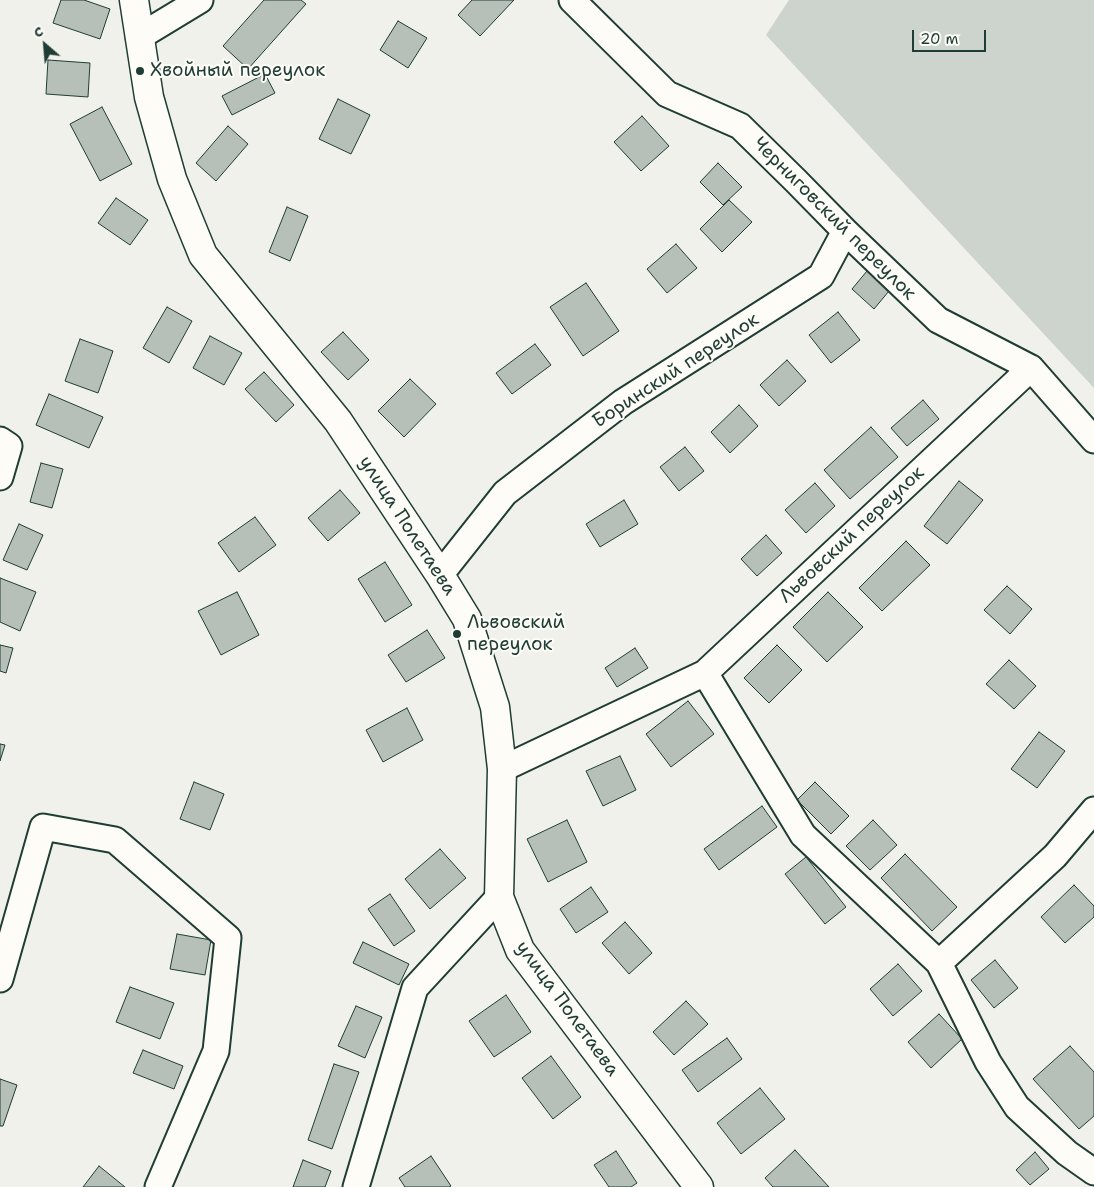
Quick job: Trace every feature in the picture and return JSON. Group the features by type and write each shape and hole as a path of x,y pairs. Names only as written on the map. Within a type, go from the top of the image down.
{"street":[{"name":"улица Полетаева","path":"134,0 148,97 172,180 202,255 338,421 467,619 495,708 502,769 499,897 520,950 699,1187"},
{"path":"139,37 200,0"},
{"name":"Черниговский переулок","path":"572,0 667,94 740,126 845,231 938,320 1031,368 1094,440"},
{"name":"Боринский переулок","path":"440,575 505,493 622,402 821,276 845,231"},
{"name":"Львовский переулок","path":"502,769 705,673 1031,368"},
{"path":"0,440 8,446 0,477"},
{"path":"705,673 803,835 939,962 988,1062 1017,1107 1067,1153 1094,1172"},
{"path":"939,962 1055,856 1094,810"},
{"path":"0,980 43,827 115,840 228,938 216,1051 158,1187"},
{"path":"356,1187 415,988 499,897"}],"shaded area":[{"path":"789,0 1094,0 1094,388 766,35"}],"building":[{"path":"61,0 84,0 110,9 100,39 53,23"},
{"path":"264,0 301,0 306,4 248,69 223,46"},
{"path":"472,0 514,0 480,36 458,15"},
{"path":"398,21 427,38 408,68 380,50"},
{"path":"48,60 90,63 88,97 46,94"},
{"path":"265,74 275,93 232,115 222,96"},
{"path":"338,99 370,115 351,154 319,139"},
{"path":"102,107 132,164 100,181 70,124"},
{"path":"642,116 669,146 641,171 614,142"},
{"path":"228,126 248,144 216,181 196,163"},
{"path":"718,163 742,187 723,205 700,182"},
{"path":"116,198 148,220 130,245 98,223"},
{"path":"729,200 752,222 722,252 700,229"},
{"path":"287,207 308,216 290,261 269,252"},
{"path":"676,244 697,268 667,293 647,269"},
{"path":"867,271 889,291 874,309 852,289"},
{"path":"586,283 619,331 583,356 550,307"},
{"path":"167,307 192,321 169,363 143,348"},
{"path":"838,312 860,340 831,363 809,335"},
{"path":"343,332 369,360 348,380 321,352"},
{"path":"210,336 242,353 224,385 193,368"},
{"path":"80,339 113,351 98,393 65,381"},
{"path":"535,344 551,365 512,394 496,373"},
{"path":"787,360 806,381 779,406 760,385"},
{"path":"264,372 294,405 276,422 245,389"},
{"path":"410,379 436,404 404,437 378,411"},
{"path":"49,394 103,417 89,448 36,425"},
{"path":"923,400 939,419 907,446 891,428"},
{"path":"739,405 758,426 730,453 711,432"},
{"path":"871,427 898,457 850,499 824,470"},
{"path":"685,447 704,471 679,491 660,467"},
{"path":"41,463 63,469 52,508 30,502"},
{"path":"959,481 983,500 947,544 924,526"},
{"path":"815,483 835,506 806,533 785,510"},
{"path":"340,490 360,513 328,541 308,518"},
{"path":"624,500 638,524 600,547 586,524"},
{"path":"255,517 276,545 239,572 218,543"},
{"path":"19,524 43,535 27,570 3,560"},
{"path":"766,535 782,553 757,576 741,559"},
{"path":"906,541 930,565 882,611 859,588"},
{"path":"385,562 412,605 385,622 358,579"},
{"path":"0,578 36,592 20,631 0,622"},
{"path":"1007,586 1032,609 1010,634 984,610"},
{"path":"237,592 259,635 221,655 198,611"},
{"path":"828,592 863,627 827,662 793,627"},
{"path":"427,630 445,658 406,682 388,655"},
{"path":"0,645 13,648 6,673 0,671"},
{"path":"777,645 802,670 769,703 744,678"},
{"path":"635,648 648,668 617,687 605,668"},
{"path":"1009,660 1036,686 1014,709 986,684"},
{"path":"688,701 714,734 671,767 646,734"},
{"path":"407,708 423,740 383,762 366,730"},
{"path":"1039,732 1065,751 1037,788 1011,769"},
{"path":"0,744 5,745 0,761"},
{"path":"620,756 636,790 603,806 586,771"},
{"path":"194,782 224,794 210,830 180,819"},
{"path":"815,782 849,816 831,834 797,800"},
{"path":"762,806 777,827 719,870 704,849"},
{"path":"567,820 587,862 548,882 527,839"},
{"path":"873,820 897,845 870,870 846,846"},
{"path":"440,849 466,878 430,909 405,879"},
{"path":"905,854 957,907 932,931 881,878"},
{"path":"806,857 846,907 825,924 785,874"},
{"path":"1074,885 1094,906 1094,917 1065,943 1041,917"},
{"path":"591,887 608,912 576,933 560,909"},
{"path":"390,894 415,931 394,946 368,909"},
{"path":"625,922 652,953 629,974 602,943"},
{"path":"177,934 211,940 205,975 170,969"},
{"path":"363,942 409,964 399,985 353,963"},
{"path":"995,960 1018,988 994,1008 971,980"},
{"path":"898,964 922,991 893,1016 870,989"},
{"path":"130,987 174,1003 160,1039 116,1022"},
{"path":"506,995 531,1032 494,1057 469,1021"},
{"path":"686,1001 708,1024 674,1055 653,1032"},
{"path":"356,1006 382,1017 365,1058 338,1046"},
{"path":"939,1014 962,1039 931,1068 908,1042"},
{"path":"727,1038 742,1059 698,1092 682,1070"},
{"path":"1070,1046 1094,1072 1094,1116 1079,1129 1033,1079"},
{"path":"143,1050 183,1066 174,1089 133,1073"},
{"path":"551,1056 581,1097 553,1119 522,1078"},
{"path":"334,1064 359,1072 332,1149 308,1140"},
{"path":"0,1079 17,1085 3,1126 0,1126"},
{"path":"760,1088 785,1119 741,1154 717,1123"},
{"path":"795,1150 829,1187 773,1187 765,1178"},
{"path":"616,1151 637,1183 631,1187 609,1187 594,1165"},
{"path":"1035,1152 1049,1169 1030,1185 1016,1170"},
{"path":"431,1156 451,1186 405,1187 399,1178"},
{"path":"303,1160 331,1171 325,1187 293,1187"},
{"path":"99,1166 125,1187 83,1187"}],"place":[{"name":"Хвойный переулок","path":"140,71"},
{"name":"Львовский переулок","path":"457,634"}]}
